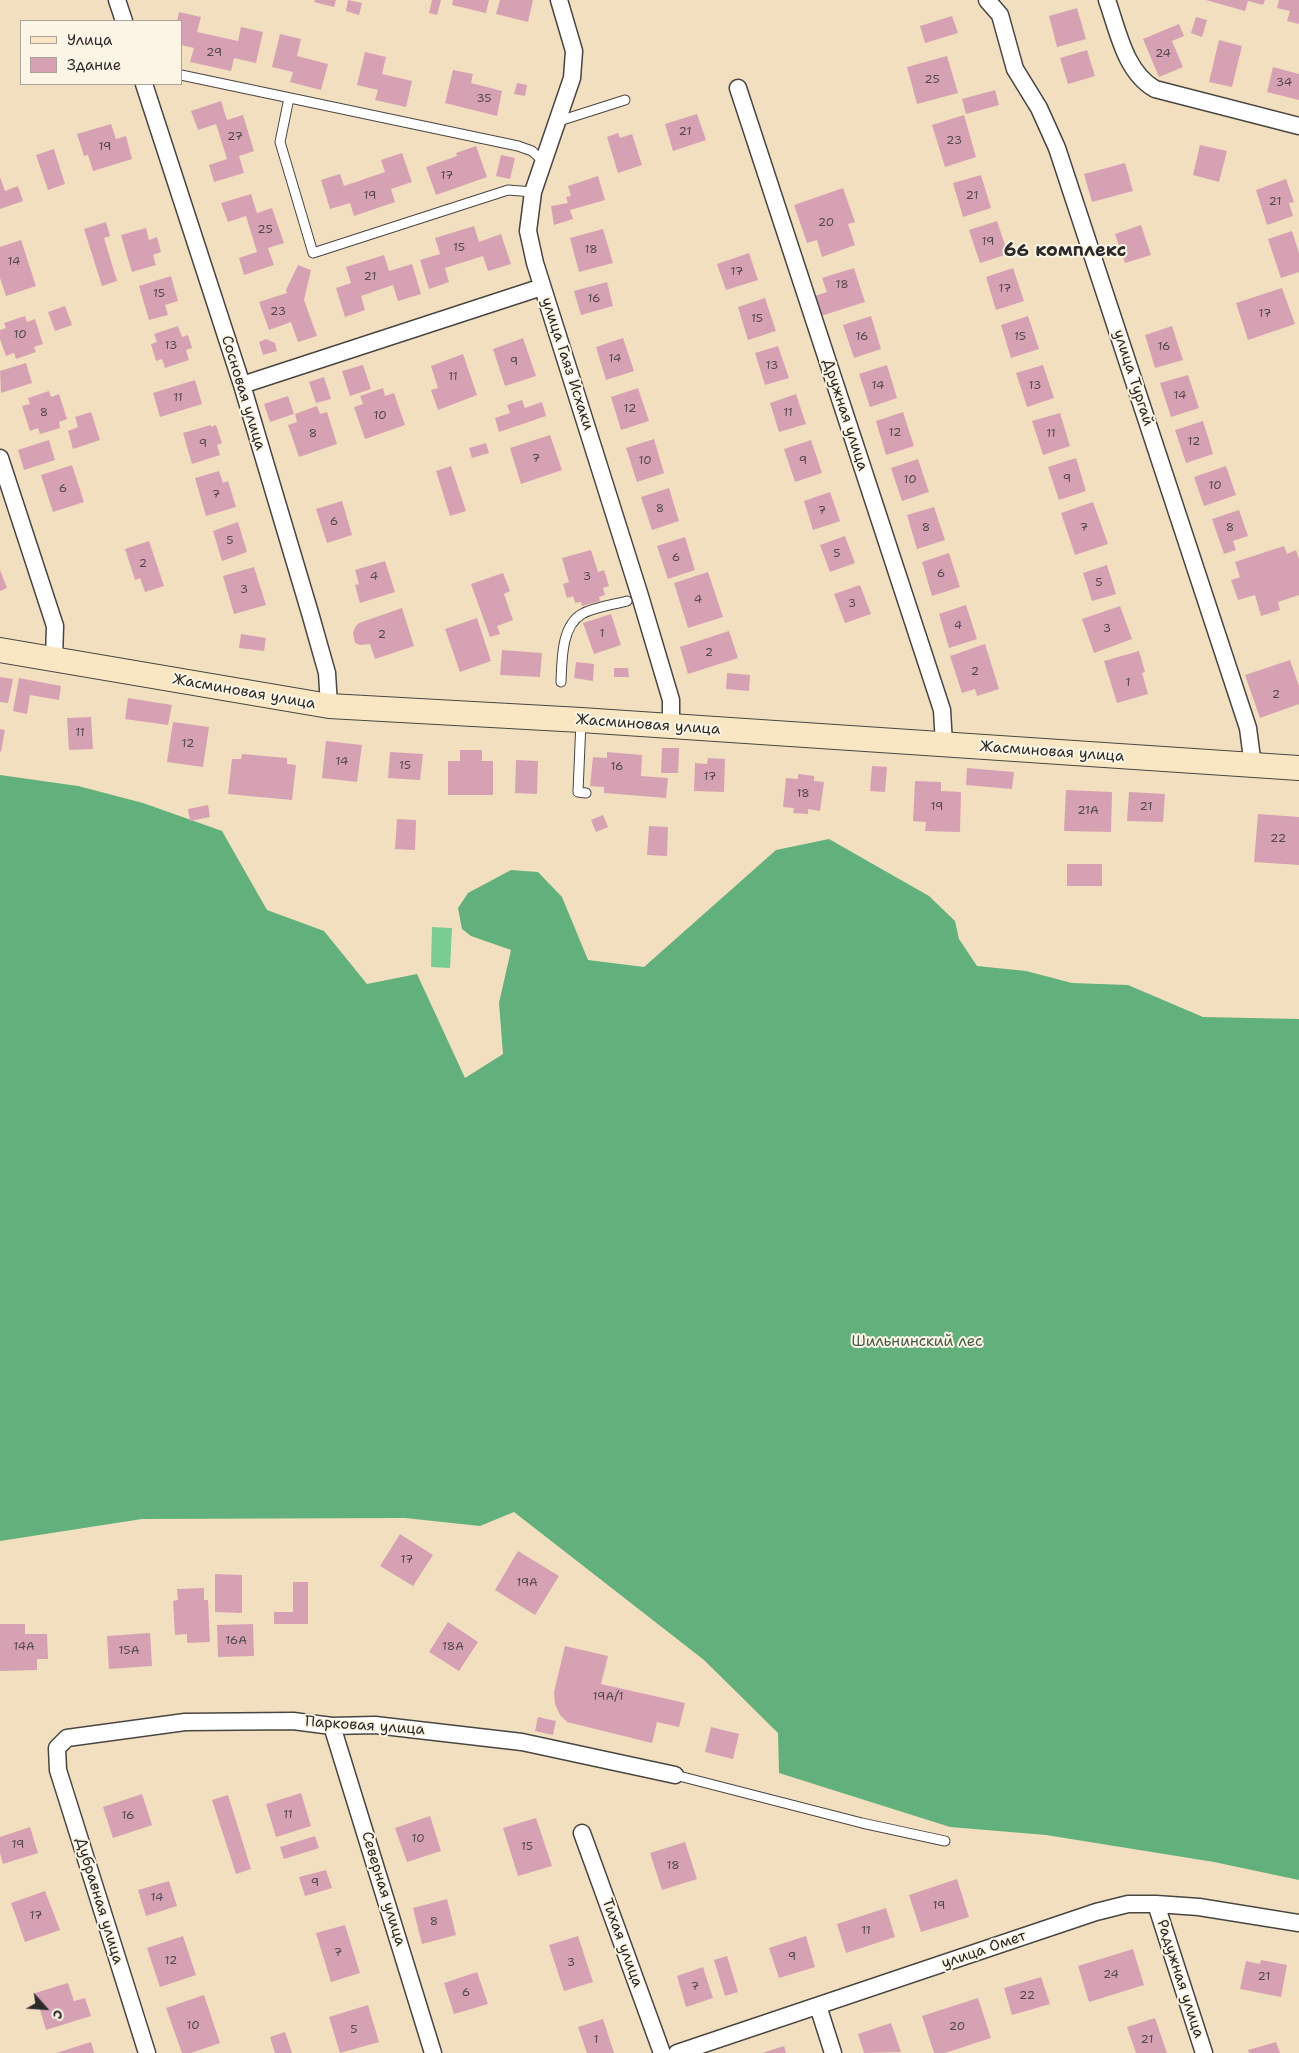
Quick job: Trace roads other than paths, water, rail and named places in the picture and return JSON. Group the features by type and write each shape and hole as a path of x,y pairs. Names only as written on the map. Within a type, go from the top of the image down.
{"street":[{"path":"117,0 124,20"},
{"name":"улица Гаяз Исхаки","path":"559,0 574,51 572,78 542,160 533,192 528,231 542,287 671,700 671,726"},
{"name":"улица Тургай","path":"987,0 1000,15 1015,69 1039,108 1057,148 1248,728 1253,766"},
{"path":"1107,0 1136,76 1145,83 1155,89 1299,126"},
{"name":"Сосновая улица","path":"144,85 242,385 327,673 329,706"},
{"name":"Дружная улица","path":"738,88 942,710 944,744"},
{"path":"242,385 542,287"},
{"path":"0,458 55,626 54,659"},
{"name":"Жасминовая улица","path":"0,650 329,706 581,720 1299,768"},
{"name":"Парковая улица","path":"57,1748 67,1738 185,1722 293,1721 332,1726 375,1725 522,1742 675,1775"},
{"name":"Северная улица","path":"332,1726 433,2053"},
{"name":"Дубравная улица","path":"57,1748 58,1770 146,2053"},
{"name":"Тихая улица","path":"582,1833 662,2053"},
{"name":"улица Омет","path":"677,2053 1096,1912 1128,1904 1199,1907 1299,1923"},
{"name":"Радужная улица","path":"1156,1904 1204,2053"},
{"path":"818,2006 834,2053"}],"lane":[{"path":"182,75 518,146 532,151 542,160"},
{"path":"289,98 280,142 313,253 508,190 533,192"},
{"path":"555,122 625,100"},
{"path":"561,682 563,651 574,620 583,614 627,601"},
{"path":"581,720 578,792 586,792"},
{"path":"675,1775 862,1823 944,1841"}],"district":[{"name":"66 комплекс","path":"1065,251"}],"park label":[{"name":"Шильнинский лес","path":"917,1342"}]}
